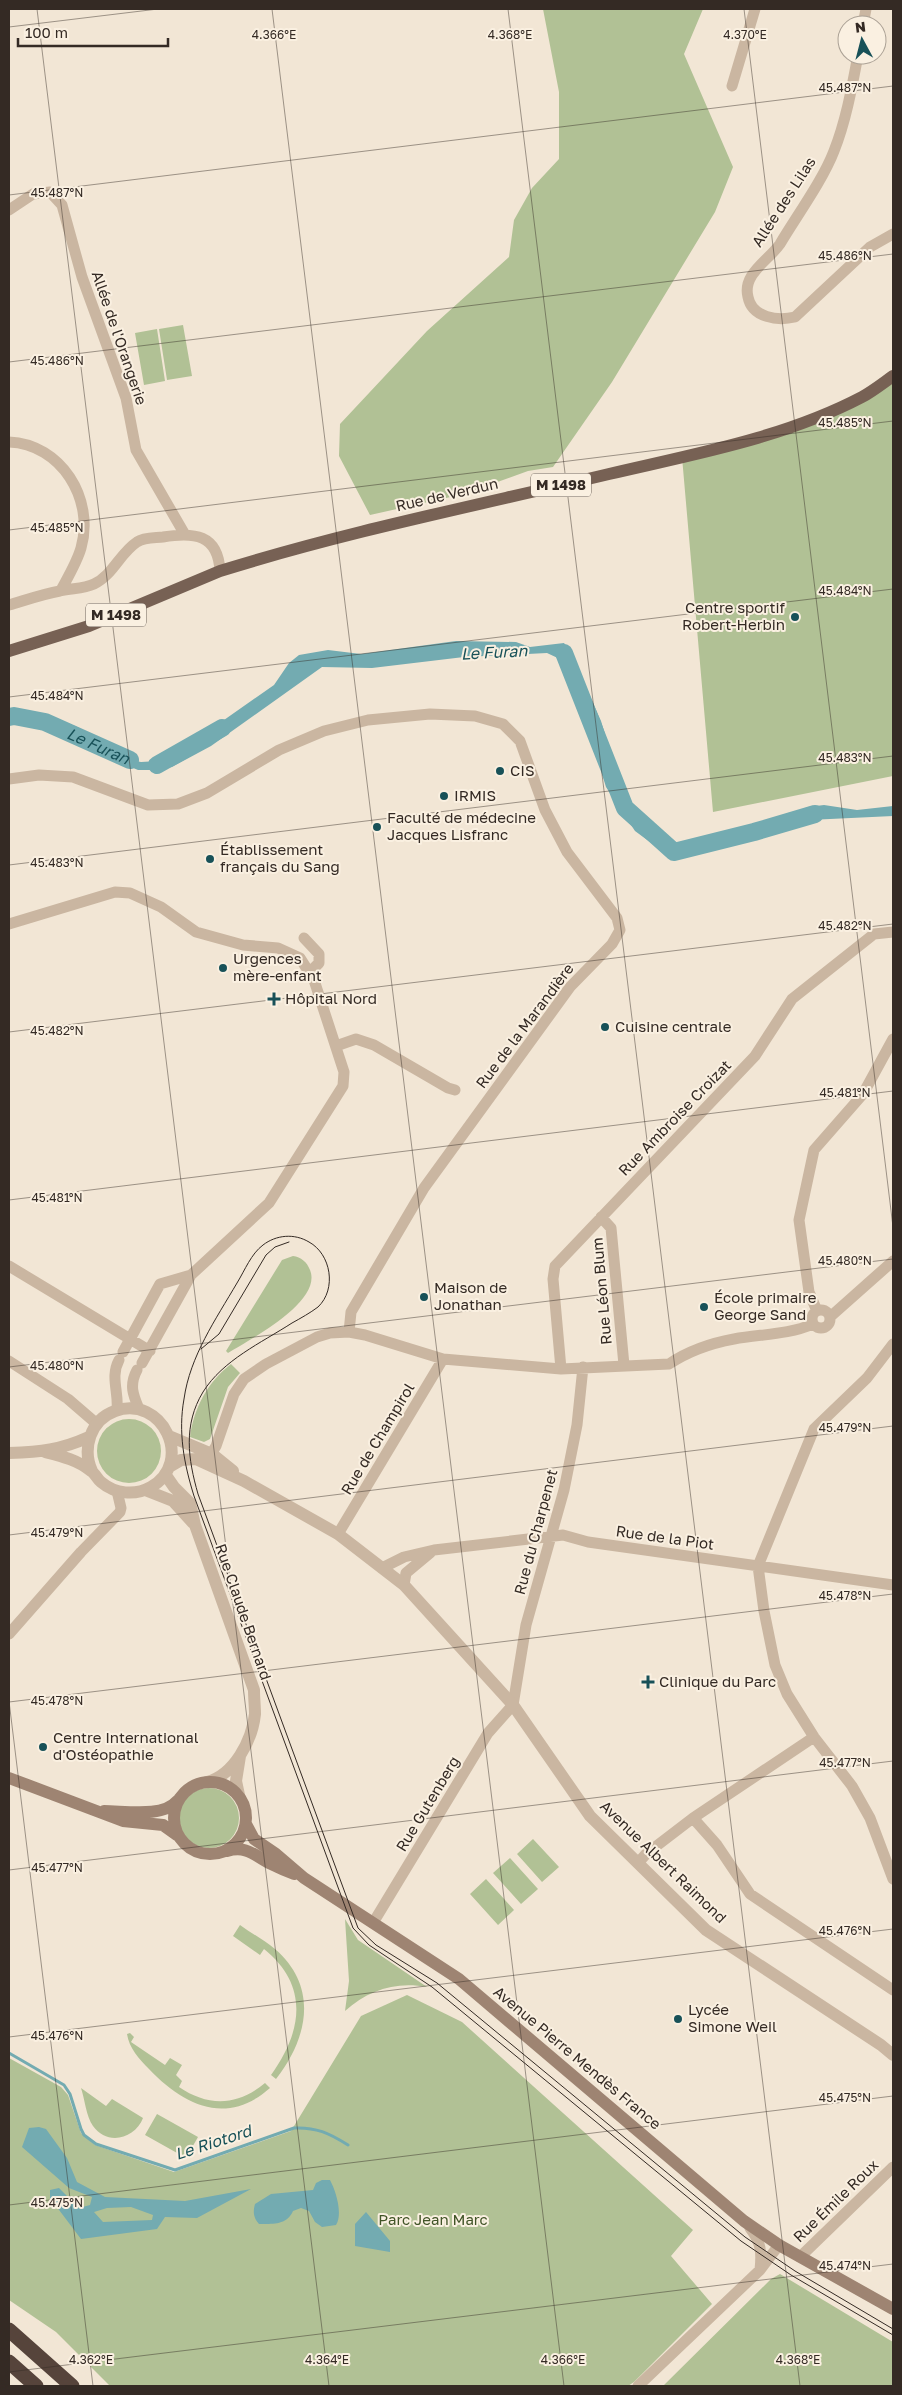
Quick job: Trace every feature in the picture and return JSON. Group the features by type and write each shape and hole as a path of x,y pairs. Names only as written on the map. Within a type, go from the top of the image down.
{"highway":[{"path":"9,2330 72,2386"},
{"path":"9,2362 36,2386"}],"main road":[{"name":"Rue de Verdun","path":"9,651 89,626 220,571 328,540 690,455 787,429 862,397 893,376"},
{"path":"9,1778 123,1821 163,1824 187,1846 205,1854 238,1849 251,1851 271,1864 304,1878"},
{"path":"99,1811 159,1811 170,1808 189,1788 207,1782 225,1785 239,1796 246,1813 246,1824 241,1838 228,1851"},
{"path":"177,1801 173,1819 177,1835"},
{"name":"Avenue Pierre Mendès France","path":"246,1824 254,1839 276,1854 304,1878 459,1979 744,2221 779,2245 893,2309"}],"street":[{"path":"732,86 755,9"},
{"name":"Allée des Lilas","path":"856,65 834,152 778,246 750,277 747,297 755,310 770,318 782,320 795,317 870,247 893,234"},
{"name":"Allée de l'Orangerie","path":"9,210 33,194 50,192 62,205 82,277 126,398 136,450 184,533"},
{"path":"9,442 48,453 67,470 80,497 83,526 81,548 61,590"},
{"path":"9,605 61,590 86,588 101,581 129,547 140,540 184,533 208,542 217,550 220,571"},
{"name":"Rue de la Marandière","path":"9,779 39,774 73,777 148,805 178,804 207,793 279,750 324,731 368,720 430,714 476,716 503,724 520,741 545,810 567,852 617,918 620,930 612,944 570,987 424,1188 351,1312 349,1332"},
{"path":"9,924 115,892 130,893 161,907 196,932 244,945 278,948 300,958 310,972 344,1072 343,1086 268,1204 191,1275 139,1367 132,1388 139,1409"},
{"name":"Rue Ambroise Croizat","path":"561,1369 553,1279 555,1266 755,1056 792,998 874,934 893,932"},
{"path":"304,938 319,954 319,963 310,972"},
{"path":"336,1046 356,1039 374,1045 448,1088 455,1090"},
{"path":"817,1311 809,1292 799,1220 814,1150 863,1094 893,1039"},
{"name":"Rue Léon Blum","path":"601,1217 611,1228 624,1365"},
{"path":"830,1317 893,1261"},
{"path":"9,1266 150,1350"},
{"path":"117,1410 118,1394 114,1373 130,1338 160,1284 191,1275"},
{"path":"817,1311 825,1311 830,1317 830,1323 823,1328 818,1328 813,1324 812,1316 817,1311"},
{"path":"45,1452 66,1457 92,1471 105,1485 123,1492 144,1490 155,1484 167,1470 184,1459 209,1458 216,1446 234,1394 244,1378 317,1337 349,1332 365,1335 443,1360 561,1369 669,1364 682,1356 732,1340 801,1329 813,1324"},
{"path":"893,1344 867,1378 814,1429 758,1566 764,1610 775,1665 787,1694 814,1737 852,1786 870,1818 893,1879"},
{"name":"Rue de Champirol","path":"338,1534 443,1360"},
{"path":"9,1362 68,1399 97,1424"},
{"name":"Rue du Charpenet","path":"513,1705 526,1625 564,1490 577,1425 583,1367"},
{"path":"92,1471 87,1454 90,1437 97,1424 117,1410 139,1409 158,1420 169,1436 172,1452 167,1470"},
{"name":"Avenue Albert Raimond","path":"169,1436 338,1534 404,1585 513,1705 590,1816 706,1930 874,2040 893,2055"},
{"path":"9,1453 45,1452 64,1448 90,1437"},
{"name":"Rue Claude Bernard","path":"167,1470 174,1486 188,1500 195,1525 254,1690 254,1714 250,1733 240,1755 222,1777 207,1782"},
{"name":"Rue Claude Bernard","path":"144,1490 173,1501 195,1525"},
{"path":"9,1634 121,1509 123,1492"},
{"name":"Rue de la Piot","path":"382,1568 390,1562 404,1557 434,1550 563,1535 588,1542 893,1585"},
{"path":"404,1585 406,1573 434,1550"},
{"name":"Rue Gutenberg","path":"373,1923 488,1734 513,1705"},
{"path":"638,1863 646,1854 694,1818 814,1737"},
{"path":"239,1796 236,1781 240,1755"},
{"path":"694,1818 717,1845 750,1894 893,1990"},
{"name":"Rue Émile Roux","path":"800,2257 893,2167"},
{"path":"744,2221 759,2239 762,2255 760,2270"},
{"path":"638,2386 760,2270 779,2245"}],"green space":[{"path":"543,9 703,9 684,54 733,167 715,212 612,382 553,467 528,471 464,494 370,515 339,456 340,424 427,331 509,257 514,220 532,188 559,159 559,92"},
{"path":"183,325 192,376 167,380 159,329"},
{"path":"157,329 165,381 144,385 135,333"},
{"name":"Centre sportif Robert-Herbin","path":"893,376 893,776 713,812 682,457 787,429"},
{"path":"293,1256 303,1260 310,1270 311,1282 306,1295 282,1319 228,1353 226,1351 282,1260"},
{"path":"231,1364 240,1373 228,1387 210,1439 204,1442 190,1437 195,1415 203,1396 215,1379"},
{"path":"123,1419 135,1419 152,1428 159,1439 161,1451 159,1463 152,1474 135,1483 123,1483 111,1478 102,1469 97,1457 97,1445 102,1433 111,1424"},
{"path":"203,1788 215,1788 226,1793 234,1801 239,1812 237,1830 226,1843 215,1848 203,1848 192,1843 184,1835 179,1824 179,1812 184,1801 192,1793"},
{"path":"533,1839 559,1867 542,1882 517,1854"},
{"path":"510,1858 538,1889 521,1904 493,1873"},
{"path":"486,1879 514,1910 498,1925 470,1894"},
{"path":"345,1919 358,1940 427,1987 416,1985 393,1986 363,1998 345,2011 349,1981"},
{"path":"240,1925 275,1949 289,1964 298,1980 303,1996 304,2013 296,2047 276,2079 271,2075 281,2059 295,2026 295,1994 289,1978 279,1963 264,1949 260,1955 233,1936"},
{"name":"Parc Jean Marc","path":"407,1995 462,2022 693,2230 671,2256 712,2304 634,2382 628,2386 110,2386 56,2332 9,2300 9,2058 61,2087 68,2095 81,2133 95,2145 174,2172 291,2131 361,2016"},
{"path":"130,2033 134,2037 131,2042 165,2065 170,2058 182,2065 176,2075 182,2081 179,2087 190,2094 212,2101 223,2101 234,2100 244,2096 255,2091 265,2083 270,2088 254,2100 238,2106 206,2107 191,2101 162,2082 135,2053 127,2034"},
{"path":"81,2088 106,2106 112,2099 143,2118 134,2131 127,2135 113,2138 106,2136 93,2126"},
{"path":"157,2114 198,2137 186,2158 145,2135"},
{"path":"780,2274 893,2342 893,2386 663,2386 771,2279"}],"water":[{"path":"456,641 516,642 530,647 564,643 570,651 601,721 605,734 609,774 638,825 658,838 675,843 705,845 717,842 745,828 766,823 808,807 824,805 857,810 893,806 893,816 788,821 762,835 739,838 704,851 668,852 658,848 635,831 606,787 602,774 601,756 584,695 562,660 547,653 464,657 372,668 322,667 211,746 172,767 154,770 138,770 126,765 98,743 57,727 9,721 9,712 16,712 35,719 54,720 75,726 109,743 126,759 141,762 158,761 198,744 224,720 274,685 289,663 299,655 328,650 361,654"},
{"path":"39,2127 46,2129 67,2158 77,2182 105,2197 185,2201 251,2189 197,2218 165,2217 157,2229 81,2239 50,2198 50,2190 59,2188 79,2208 90,2205 92,2197 69,2188 22,2147 29,2128","holes":["131,2207 153,2215 152,2220 103,2222 94,2212 107,2208"]},
{"path":"322,2180 330,2180 336,2196 339,2215 336,2225 322,2227 315,2222 309,2211 301,2208 293,2211 287,2219 279,2223 259,2224 257,2221 254,2214 255,2204 271,2194 313,2190 316,2183"},
{"path":"366,2212 390,2241 390,2252 355,2246 355,2224"}],"waterway":[{"name":"Le Furan","path":"564,653 625,808 674,852 754,832 815,814"},
{"name":"Le Furan","path":"9,717 14,716 45,722 130,760"},
{"name":"Le Furan","path":"157,765 222,728"},
{"name":"Le Riotord","path":"9,2053 64,2085 70,2094 84,2135 96,2144 175,2170 294,2128 322,2132 348,2145"}],"tram line":[{"path":"893,2329 795,2271 745,2237 437,1983 376,1945 358,1928 198,1494 190,1455 189,1442 192,1417 203,1392 211,1381 243,1353 318,1307 328,1291 329,1272 327,1263 309,1242 291,1236 279,1237 268,1242 252,1258 198,1353 187,1383 182,1411 183,1448 194,1496 353,1928 369,1945 432,1987 741,2241 791,2275 893,2335"},
{"path":"201,1349 219,1334 266,1255 275,1247 289,1242"}],"place":[{"name":"Centre sportif Robert-Herbin","path":"795,617"},
{"name":"CIS","path":"500,771"},
{"name":"IRMIS","path":"444,796"},
{"name":"Faculté de médecine Jacques Lisfranc","path":"377,827"},
{"name":"Établissement français du Sang","path":"210,859"},
{"name":"Urgences mère-enfant","path":"223,968"},
{"name":"Hôpital Nord","path":"274,999"},
{"name":"Cuisine centrale","path":"605,1027"},
{"name":"Maison de Jonathan","path":"424,1297"},
{"name":"École primaire George Sand","path":"704,1307"},
{"name":"Clinique du Parc","path":"648,1682"},
{"name":"Centre International d'Ostéopathie","path":"43,1747"},
{"name":"Lycée Simone Weil","path":"678,2019"}]}
